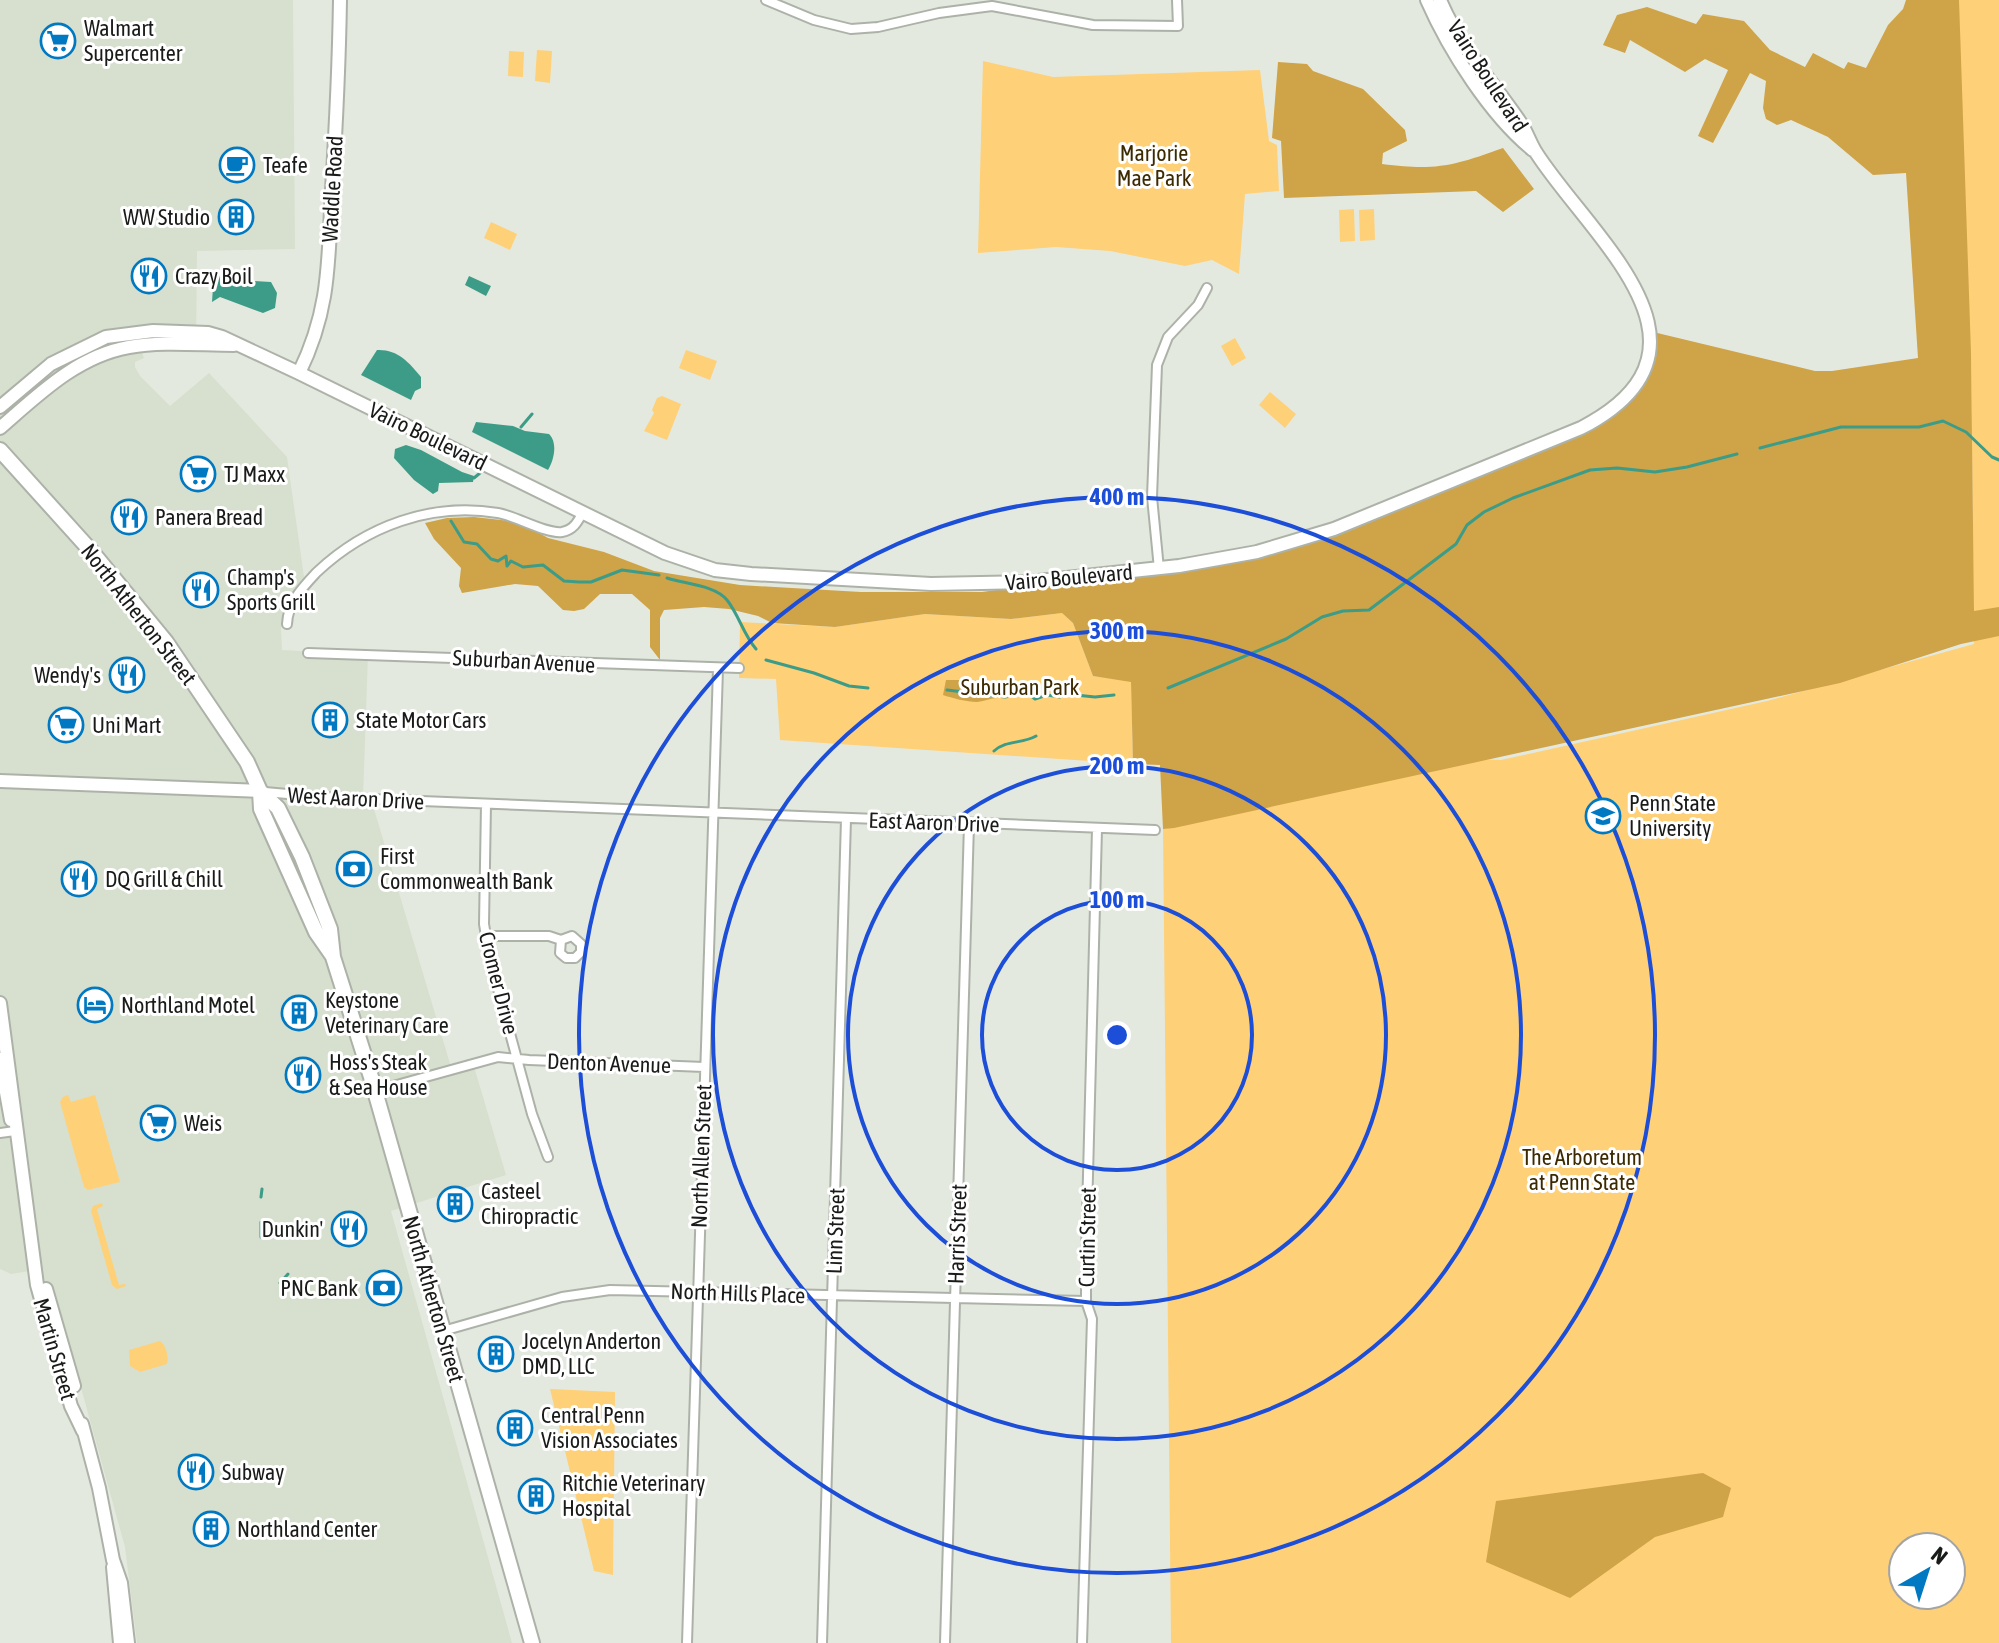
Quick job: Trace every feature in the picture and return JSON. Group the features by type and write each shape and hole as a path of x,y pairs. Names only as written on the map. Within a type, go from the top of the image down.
{"main road":[{"name":"North Atherton Street","path":"0,450 92,552 166,642 247,762 260,791 278,808 302,857 330,929 333,957 375,1091 532,1643"}],"street":[{"name":"Waddle Road","path":"299,373 320,324 327,287 339,82 340,0"},
{"path":"766,0 796,8 824,23 851,29 992,6 1093,25 1178,26 1177,0"},
{"name":"Vairo Boulevard","path":"1427,0 1448,44 1464,68 1512,131 1535,152"},
{"name":"Vairo Boulevard","path":"0,407 51,364 117,334 153,331 208,333 241,345 690,563 715,570 966,585 1159,569 1257,552 1334,529 1581,428 1607,415 1623,402 1643,372 1649,326 1643,302 1627,273 1535,152 1520,123 1459,37 1440,0"},
{"path":"1159,569 1152,497 1157,365 1168,337 1198,305 1207,288"},
{"name":"Vairo Boulevard","path":"0,428 60,377 117,350 142,345 241,345"},
{"path":"287,624 287,614 295,598 328,562 363,538 404,519 460,510 497,512 561,532 572,528 583,512"},
{"name":"Suburban Avenue","path":"308,653 739,668"},
{"name":"North Allen Street","path":"687,1643 718,669"},
{"name":"West Aaron Drive","path":"0,781 712,813"},
{"name":"Cromer Drive","path":"486,804 486,936 490,960 532,1114 548,1157"},
{"name":"East Aaron Drive","path":"712,813 1155,830"},
{"name":"Linn Street","path":"822,1643 846,819"},
{"name":"Harris Street","path":"945,1643 969,824"},
{"name":"Curtin Street","path":"1082,1643 1092,1319 1086,1301 1097,829"},
{"path":"486,936 549,936 561,940"},
{"name":"Martin Street","path":"0,1003 35,1264 47,1292 79,1405 113,1560 121,1583 128,1643"},
{"name":"Denton Avenue","path":"375,1091 481,1061 517,1057 704,1067"},
{"name":"Martin Street","path":"0,1059 6,1105 15,1131"},
{"path":"0,1133 15,1131"},
{"name":"North Hills Place","path":"443,1331 590,1291 1086,1301"},
{"name":"Martin Street","path":"113,1560 120,1643"}],"shaded area":[{"path":"0,0 293,0 295,249 197,251 196,351 142,352 144,358 135,362 135,367 170,406 209,373 287,457 305,584 281,628 282,650 368,655 363,798 371,799 451,1067 473,1063 506,1175 391,1211 512,1643 137,1643 125,1547 62,1319 44,1321 30,1271 11,1274 0,1269"},
{"path":"1906,0 1959,0 1971,353 1974,611 1999,607 1999,636 1961,644 1840,683 1163,829 1160,765 1133,764 1131,682 1093,676 1073,623 1062,613 1011,619 925,614 835,627 772,623 729,609 664,610 660,618 660,660 650,647 650,610 632,594 600,594 584,609 574,611 563,610 538,586 515,584 462,593 459,586 461,568 434,539 425,523 474,517 511,521 548,538 604,552 654,571 740,585 861,592 982,592 1152,568 1286,544 1611,412 1643,372 1649,331 1815,371 1918,358 1906,173 1873,175 1828,137 1791,120 1777,125 1766,119 1763,108 1766,81 1750,73 1713,143 1698,136 1728,70 1705,59 1685,72 1630,40 1625,53 1603,45 1617,15 1647,7 1696,24 1703,14 1744,21 1770,50 1805,67 1813,53 1844,69 1848,62 1866,68 1888,25 1903,9"},
{"path":"1278,62 1307,64 1313,71 1363,89 1405,130 1407,141 1383,153 1382,164 1431,167 1471,159 1503,148 1534,189 1503,212 1476,191 1284,198 1281,141 1272,138"},
{"path":"221,273 225,279 271,282 277,293 275,308 263,313 220,297 212,302 213,287"},
{"path":"469,276 491,286 486,296 465,285"},
{"path":"377,350 397,354 421,377 421,388 415,391 411,400 361,375"},
{"path":"476,422 549,434 554,452 548,470 472,432"},
{"path":"406,445 474,476 473,482 439,483 438,491 433,494 414,480 394,458 395,449"},
{"path":"946,680 986,680 1005,691 1004,698 977,702 943,695"},
{"path":"1703,1473 1731,1488 1723,1517 1655,1537 1570,1598 1486,1562 1496,1501"}],"green space":[{"name":"The Arboretum at Penn State","path":"1920,0 1999,0 1999,1643 1171,1643 1163,829 1467,759 1501,760 1767,701 1974,644 1971,354"},
{"path":"537,50 552,51 550,83 535,81"},
{"path":"509,51 524,52 523,77 508,76"},
{"name":"Marjorie Mae Park","path":"983,61 1053,77 1260,70 1269,141 1277,145 1279,191 1245,194 1239,274 1212,260 1185,266 1110,251 1056,247 978,253"},
{"path":"1354,209 1355,241 1340,242 1339,210"},
{"path":"1374,209 1375,240 1360,241 1359,210"},
{"path":"491,222 517,234 510,250 484,238"},
{"path":"1235,338 1246,358 1232,366 1221,346"},
{"path":"686,350 717,361 710,380 679,368"},
{"path":"1270,392 1296,414 1285,428 1259,405"},
{"path":"662,396 681,404 667,440 644,431 654,413 652,410 657,398"},
{"name":"Suburban Park","path":"1062,613 1073,623 1093,676 1131,681 1133,764 780,740 776,679 739,678 740,622 835,627 925,614 1011,619"},
{"path":"68,1095 71,1102 95,1095 120,1182 88,1190 84,1187 60,1102"},
{"path":"102,1203 103,1206 97,1209 119,1285 126,1286 117,1289 112,1285 91,1211 93,1206"},
{"path":"160,1341 166,1351 167,1364 140,1372 130,1366 129,1350"},
{"path":"550,1389 615,1392 613,1575 594,1571"}],"waterway":[{"path":"521,427 532,414"},
{"path":"1760,448 1841,427 1919,427 1943,421 1966,432 1999,460"},
{"path":"1168,688 1286,639 1322,617 1343,611 1369,610 1456,544 1467,525 1484,512 1513,498 1590,470 1617,468 1655,472 1737,454"},
{"path":"474,478 480,473"},
{"path":"451,521 464,542 477,544 491,559 498,561 506,556 507,566 511,561 523,567 543,565 564,581 591,582 622,570 659,575"},
{"path":"667,578 722,595 756,649"},
{"path":"766,660 849,686 868,688"},
{"path":"947,690 1005,697 1028,693 1035,699 1066,694 1114,695"},
{"path":"994,751 1036,736"},
{"path":"261,1197 262,1189"},
{"path":"261,1222 261,1237"},
{"path":"280,1283 288,1274"}],"place":[{"name":"Walmart Supercenter","path":"58,41"},
{"name":"Teafe","path":"237,165"},
{"name":"WW Studio","path":"236,217"},
{"name":"Crazy Boil","path":"149,276"},
{"name":"TJ Maxx","path":"198,474"},
{"name":"Panera Bread","path":"129,517"},
{"name":"Champ's Sports Grill","path":"201,590"},
{"name":"Wendy's","path":"127,675"},
{"name":"State Motor Cars","path":"330,720"},
{"name":"Uni Mart","path":"66,725"},
{"name":"Penn State University","path":"1603,816"},
{"name":"First Commonwealth Bank","path":"354,869"},
{"name":"DQ Grill & Chill","path":"79,879"},
{"name":"Northland Motel","path":"95,1005"},
{"name":"Keystone Veterinary Care","path":"299,1013"},
{"name":"Hoss's Steak & Sea House","path":"303,1075"},
{"name":"Weis","path":"158,1123"},
{"name":"Casteel Chiropractic","path":"455,1204"},
{"name":"Dunkin'","path":"349,1229"},
{"name":"PNC Bank","path":"384,1288"},
{"name":"Jocelyn Anderton DMD, LLC","path":"496,1354"},
{"name":"Central Penn Vision Associates","path":"515,1428"},
{"name":"Subway","path":"196,1472"},
{"name":"Ritchie Veterinary Hospital","path":"536,1496"},
{"name":"Northland Center","path":"211,1529"}]}
